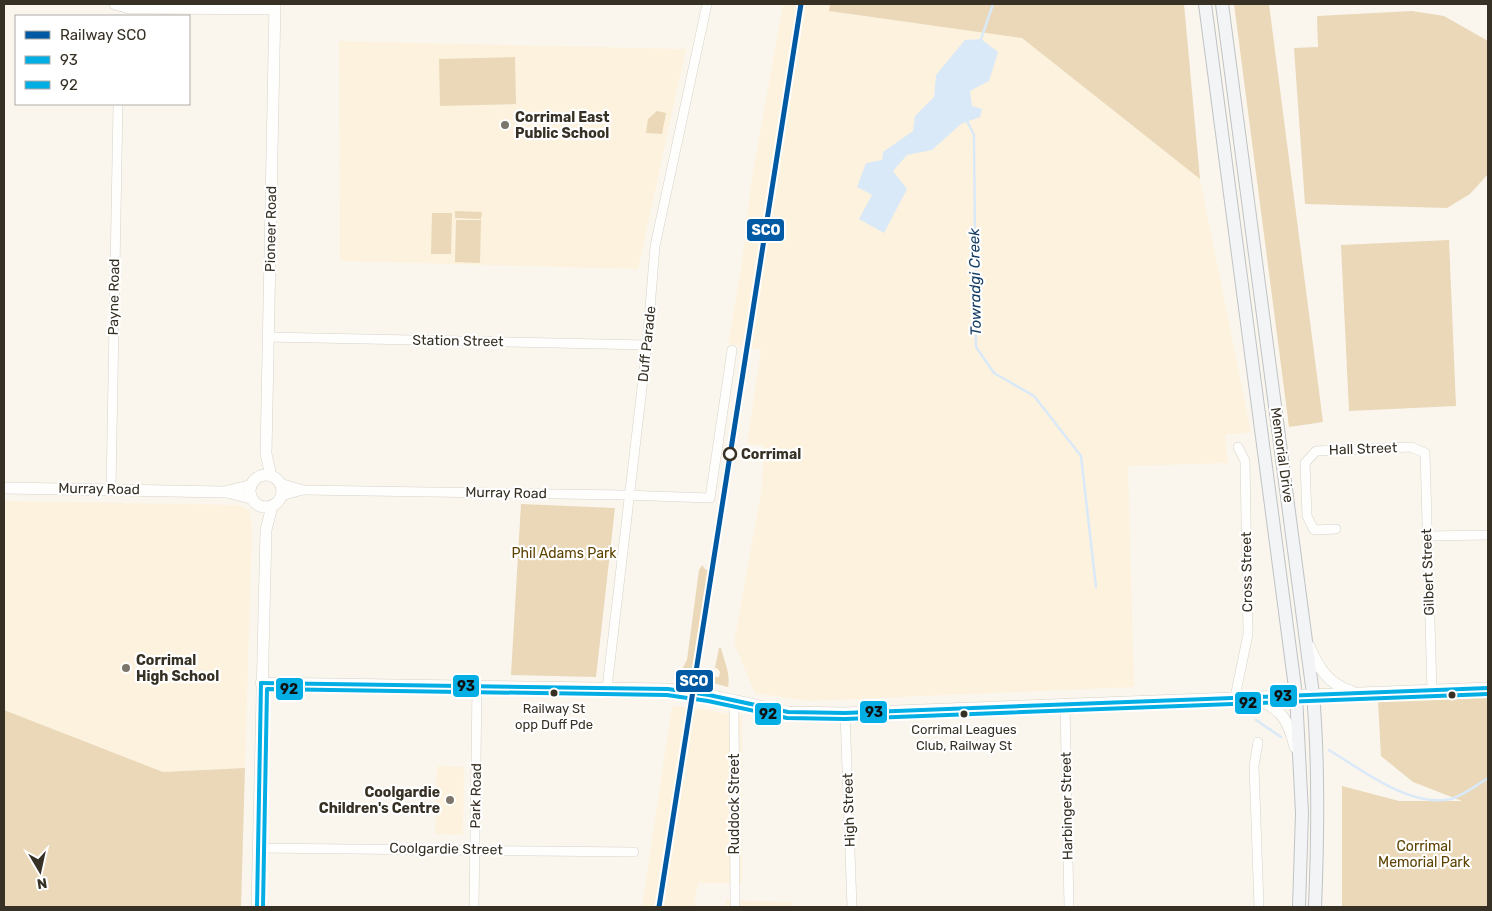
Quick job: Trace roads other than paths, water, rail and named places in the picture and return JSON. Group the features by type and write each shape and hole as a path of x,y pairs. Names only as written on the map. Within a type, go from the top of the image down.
{"main road":[{"name":"Memorial Drive","path":"1206,4 1296,695 1301,773 1299,907"},
{"name":"Memorial Drive","path":"1222,4 1314,694 1318,808 1315,907"},
{"path":"118,9 274,6"},
{"name":"Pioneer Road","path":"255,481 266,454 274,6"},
{"name":"Pioneer Road","path":"266,454 276,480"},
{"path":"255,502 265,507 272,506 277,502 282,490 276,480 255,481 250,493 266,530"},
{"name":"Murray Road","path":"4,488 225,492"},
{"path":"257,907 266,530 272,506"},
{"path":"1306,640 1315,661 1329,679 1341,688 1360,693"},
{"path":"261,683 677,690 788,712 845,712 1488,688"},
{"path":"1253,697 1275,708 1283,715 1292,735 1301,773"}],"street":[{"name":"Duff Parade","path":"608,688 647,345 655,246 707,4"},
{"name":"Payne Road","path":"111,489 118,105"},
{"name":"Station Street","path":"268,337 647,345"},
{"name":"Murray Road","path":"281,496 303,490 710,498 732,350"},
{"name":"Cross Street","path":"1234,697 1248,634 1245,461 1238,447"},
{"name":"Hall Street","path":"1336,528 1314,530 1307,516 1306,463 1316,451 1411,447 1425,453"},
{"name":"Gilbert Street","path":"1425,453 1432,690"},
{"name":"Murray Road","path":"276,480 303,490"},
{"name":"Murray Road","path":"225,492 255,481"},
{"name":"Murray Road","path":"225,492 255,502"},
{"path":"1427,536 1488,535"},
{"name":"Park Road","path":"474,907 477,686"},
{"name":"Ruddock Street","path":"734,700 735,907"},
{"name":"Harbinger Street","path":"1065,704 1069,907"},
{"name":"High Street","path":"845,712 852,907"},
{"path":"1258,742 1254,766 1259,907"},
{"name":"Coolgardie Street","path":"258,848 634,852"}],"water":[{"path":"981,39 998,52 989,81 970,91 972,106 982,109 980,117 961,124 932,150 907,155 893,171 907,189 884,233 859,219 872,195 857,187 866,163 882,160 883,152 913,131 915,116 934,97 936,75 965,40"}],"waterway":[{"name":"Towradgi Creek","path":"980,42 993,4"},
{"name":"Towradgi Creek","path":"966,119 974,135 976,347 994,373 1034,396 1081,456 1096,587"},
{"path":"1256,720 1281,737"},
{"path":"1329,750 1371,777 1403,793 1419,798 1451,799 1488,778"}],"rail line":[{"name":"SCO","path":"659,907 801,4"}],"place":[{"name":"Corrimal East Public School","path":"505,125"},
{"name":"Corrimal","path":"730,454"},
{"name":"Corrimal High School","path":"126,668"},
{"name":"Railway St opp Duff Pde","path":"554,693"},
{"name":"Corrimal Leagues Club, Railway St","path":"964,714"},
{"name":"Coolgardie Children's Centre","path":"450,800"}],"park label":[{"name":"Phil Adams Park","path":"564,553"},
{"name":"Corrimal Memorial Park","path":"1424,854"}]}
